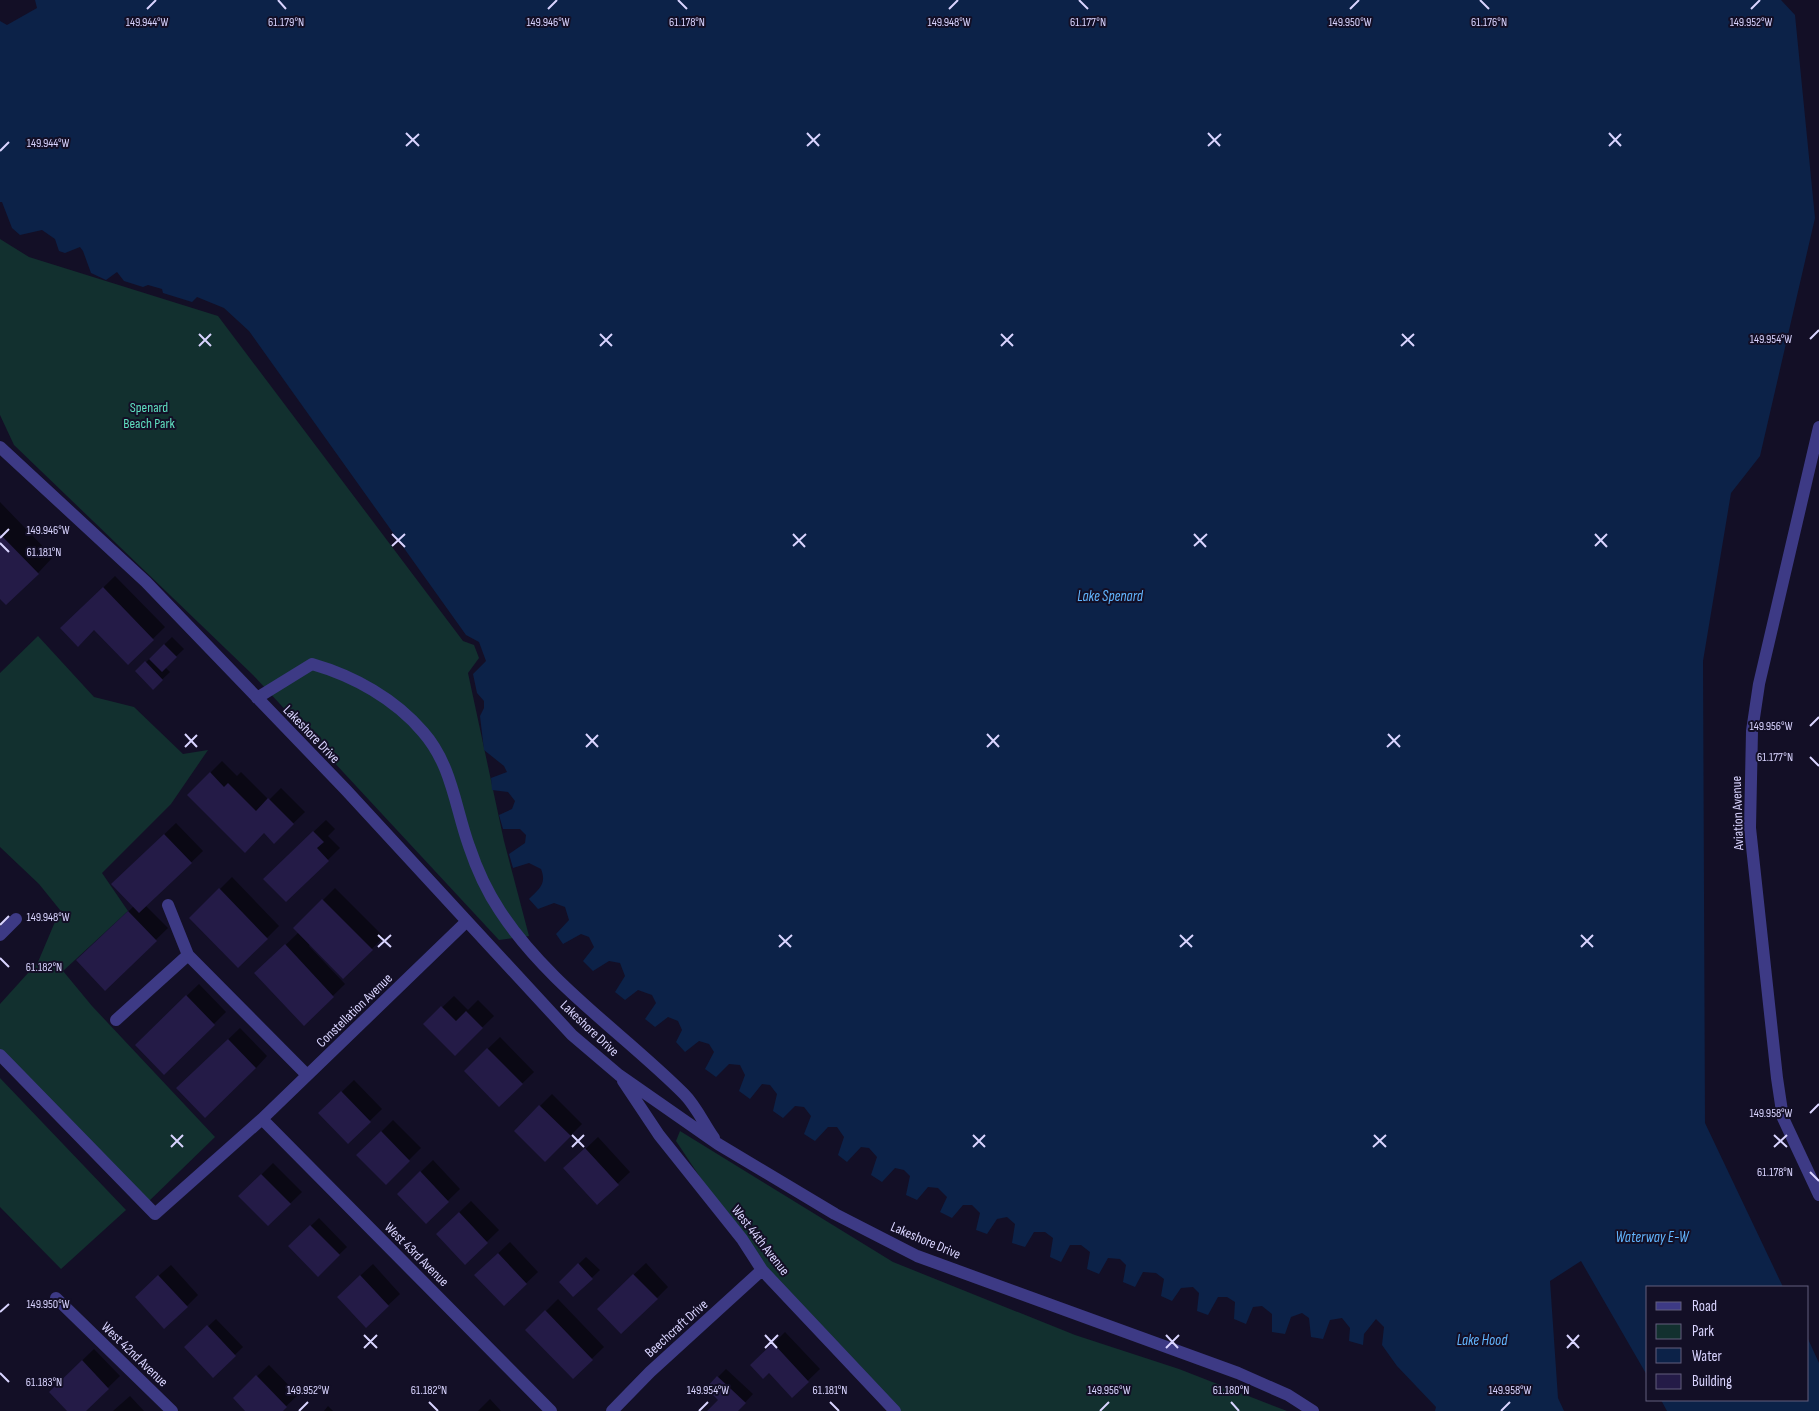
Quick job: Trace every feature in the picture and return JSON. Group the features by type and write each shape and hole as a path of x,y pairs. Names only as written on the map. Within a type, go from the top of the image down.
{"street":[{"name":"Aviation Avenue","path":"1819,427 1759,684 1752,730 1750,828 1783,1118 1819,1195"},
{"name":"Lakeshore Drive","path":"0,447 146,582 346,790 572,1035 618,1075 718,1144 835,1214 917,1256 1238,1373 1288,1395 1313,1411"},
{"path":"257,698 312,664 335,670 368,687 400,710 423,732 443,760 469,848 499,910 531,954 685,1096 718,1144"},
{"path":"168,905 188,954 307,1075"},
{"path":"0,935 16,919"},
{"name":"Constellation Avenue","path":"0,1055 155,1214 262,1119 466,922"},
{"path":"116,1020 188,954"},
{"name":"West 44th Avenue","path":"618,1075 659,1135 742,1239 762,1270 896,1411"},
{"name":"West 43rd Avenue","path":"262,1119 551,1411"},
{"name":"Beechcraft Drive","path":"612,1411 650,1372 762,1270"},
{"name":"West 42nd Avenue","path":"56,1298 172,1411"}],"green space":[{"name":"Spenard Beach Park","path":"0,239 29,257 218,316 463,641 474,645 479,658 468,673 504,841 529,936 499,940 253,675 14,445 0,415"},
{"path":"38,636 94,697 134,707 183,754 208,750 171,804 102,873 128,911 63,971 92,1006 215,1137 146,1204 0,1050 0,1004 38,962 60,910 39,884 0,847 0,673"},
{"path":"0,1078 126,1210 61,1269 0,1207"},
{"path":"680,1131 893,1262 1075,1335 1179,1369 1287,1411 895,1411 762,1270 676,1141"}],"water":[{"name":"Lake Spenard","path":"35,0 1781,0 1795,15 1815,218 1760,456 1731,493 1703,661 1705,1123 1783,1286 1646,1286 1646,1374 1581,1261 1550,1281 1558,1398 1564,1411 1435,1411 1436,1407 1397,1366 1382,1345 1384,1327 1376,1319 1364,1334 1363,1345 1349,1341 1350,1328 1342,1318 1330,1320 1323,1339 1311,1337 1309,1318 1302,1313 1291,1317 1285,1334 1272,1332 1272,1314 1262,1306 1253,1307 1246,1324 1234,1319 1235,1302 1227,1297 1218,1297 1208,1315 1197,1311 1199,1293 1193,1287 1181,1288 1172,1301 1161,1296 1164,1279 1156,1273 1143,1272 1135,1287 1123,1282 1126,1265 1120,1259 1108,1258 1099,1274 1087,1269 1090,1252 1081,1245 1070,1245 1061,1262 1050,1257 1053,1238 1045,1232 1034,1232 1025,1247 1012,1243 1015,1224 1007,1217 997,1219 987,1234 976,1230 980,1213 972,1205 963,1205 952,1218 940,1212 947,1197 938,1188 928,1187 917,1200 906,1195 910,1176 904,1170 895,1168 882,1182 871,1175 877,1157 869,1148 861,1147 847,1162 838,1155 844,1137 837,1127 828,1127 815,1141 804,1134 811,1116 804,1107 795,1106 783,1118 773,1111 777,1094 770,1085 762,1084 750,1099 739,1091 745,1075 740,1065 729,1064 716,1077 705,1069 714,1052 709,1044 699,1041 685,1052 676,1042 682,1030 678,1021 668,1017 655,1027 645,1019 656,1003 652,995 638,990 625,1000 615,992 625,976 620,963 609,961 593,971 583,961 594,947 589,937 581,934 563,944 556,934 569,920 565,907 554,903 538,909 529,899 541,886 543,874 541,869 529,863 513,868 509,854 525,843 526,835 520,829 503,829 499,815 512,809 515,801 508,792 492,790 491,778 507,772 504,766 484,750 480,716 484,708 484,701 477,693 473,674 486,661 479,642 466,635 249,331 224,308 197,297 192,302 163,293 162,289 148,285 143,287 124,281 117,272 106,280 91,273 80,247 65,253 59,251 55,239 42,230 20,235 12,228 2,202 0,202 0,21 7,25 37,8"},
{"path":"1809,1341 1819,1363 1819,1411 1667,1411 1662,1401 1809,1401"}],"building":[{"path":"0,534 39,574 6,605 0,599"},
{"path":"103,587 154,640 128,665 94,630 78,647 60,628"},
{"path":"164,644 177,657 162,672 149,659"},
{"path":"145,661 163,680 153,690 135,671"},
{"path":"210,772 224,787 228,783 256,811 268,798 294,824 274,844 264,833 245,853 187,795"},
{"path":"313,831 324,842 317,848 329,861 286,902 263,879"},
{"path":"164,834 192,863 139,913 111,884"},
{"path":"219,888 268,939 238,968 189,918"},
{"path":"322,899 373,950 343,979 293,928"},
{"path":"128,911 157,941 105,991 76,960"},
{"path":"285,944 334,997 304,1026 254,973"},
{"path":"186,995 215,1025 164,1075 135,1045"},
{"path":"441,1006 456,1021 466,1011 483,1028 455,1056 423,1024"},
{"path":"228,1039 256,1068 205,1118 176,1088"},
{"path":"487,1048 523,1084 499,1107 464,1071"},
{"path":"341,1091 371,1122 348,1144 318,1113"},
{"path":"539,1105 571,1136 545,1162 514,1131"},
{"path":"381,1131 410,1161 386,1185 356,1155"},
{"path":"585,1148 619,1185 597,1205 563,1168"},
{"path":"420,1171 449,1202 426,1224 397,1194"},
{"path":"261,1174 291,1204 268,1226 238,1196"},
{"path":"459,1212 488,1243 465,1265 436,1234"},
{"path":"310,1225 340,1255 318,1277 288,1246"},
{"path":"498,1253 527,1284 504,1306 474,1275"},
{"path":"578,1263 593,1279 573,1297 559,1282"},
{"path":"633,1274 658,1299 621,1334 597,1309"},
{"path":"158,1275 188,1307 164,1329 135,1297"},
{"path":"360,1275 389,1306 366,1328 337,1297"},
{"path":"545,1310 593,1360 573,1379 525,1330"},
{"path":"207,1325 236,1356 213,1378 184,1347"},
{"path":"773,1343 809,1382 792,1398 769,1373 763,1379 750,1365"},
{"path":"82,1360 109,1389 86,1411 67,1411 49,1392"},
{"path":"256,1375 287,1407 283,1411 245,1411 233,1398"},
{"path":"717,1376 746,1403 738,1411 707,1411 718,1400 706,1388"}],"water label":[{"name":"Waterway E-W","path":"1652,1237"},
{"name":"Lake Hood","path":"1482,1340"}]}
